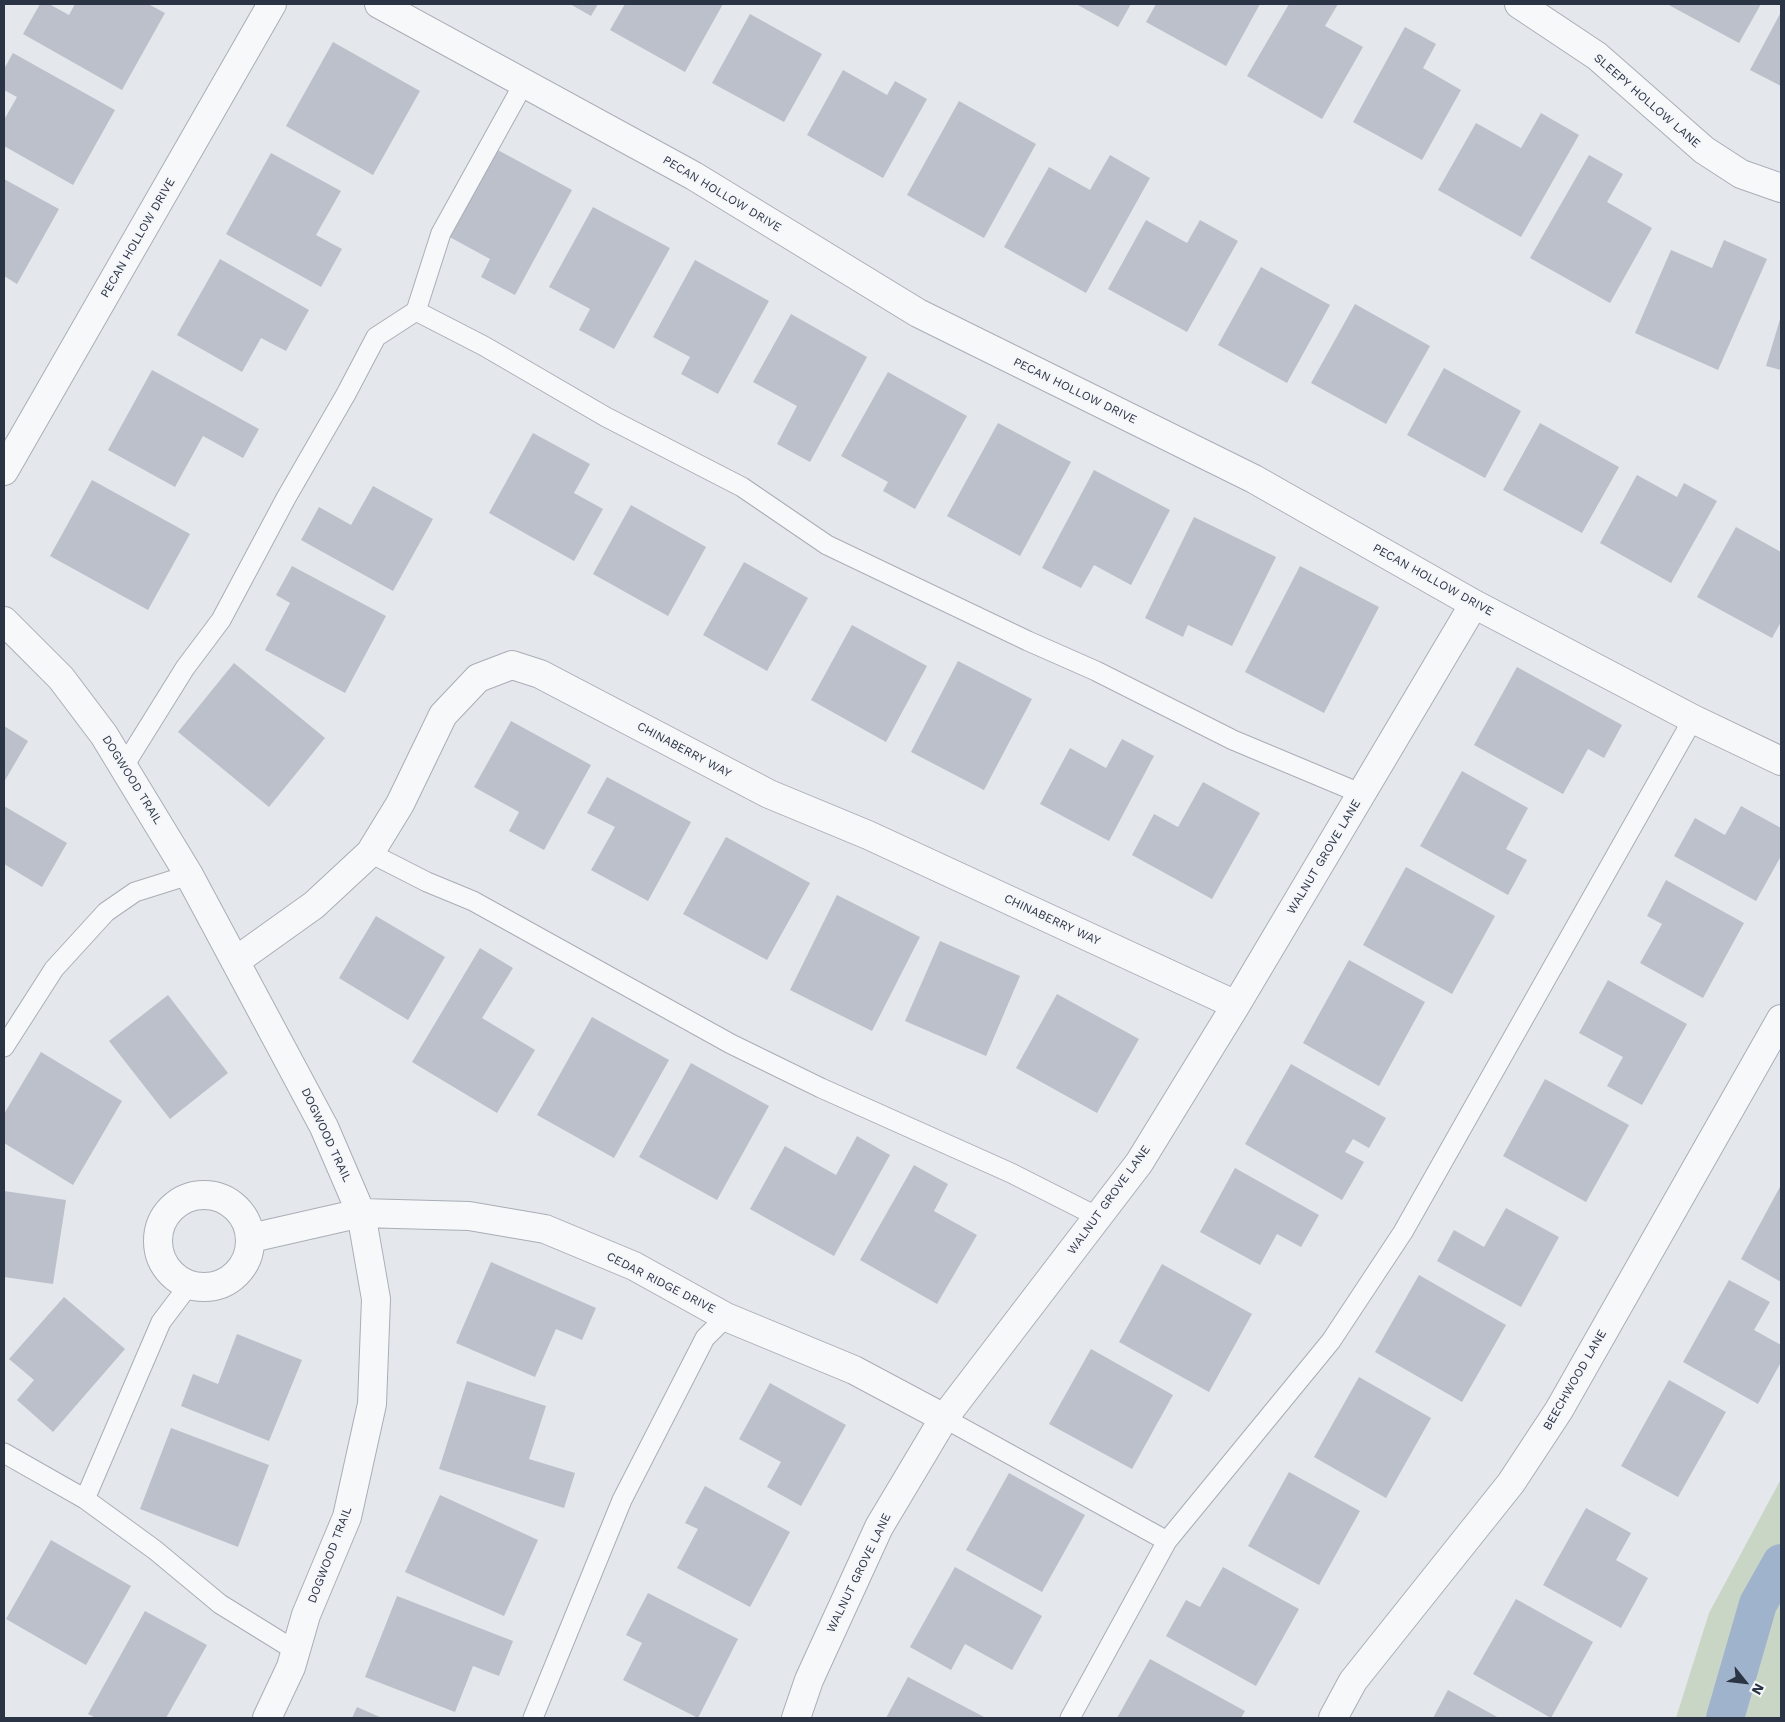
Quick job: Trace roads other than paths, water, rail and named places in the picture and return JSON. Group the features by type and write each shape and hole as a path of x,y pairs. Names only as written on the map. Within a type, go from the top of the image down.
{"street":[{"name":"PECAN HOLLOW DRIVE","path":"4,471 272,4"},
{"name":"PECAN HOLLOW DRIVE","path":"379,4 694,176 918,313 1254,479 1474,604 1693,719 1781,761"},
{"name":"SLEEPY HOLLOW LANE","path":"1519,4 1597,56 1704,150 1741,174 1781,188"},
{"name":"WALNUT GROVE LANE","path":"796,1718 809,1680 879,1527 944,1418 1139,1163 1236,1005 1474,604"},
{"name":"DOGWOOD TRAIL","path":"4,621 61,678 124,766 190,875 237,960 324,1127 361,1213 376,1299 372,1404 347,1517 306,1615 296,1651 267,1718"},
{"name":"CHINABERRY WAY","path":"237,960 314,905 370,853 400,804 442,715 478,678 512,665 540,674 768,794 868,835 1236,1005"},
{"name":"BEECHWOOD LANE","path":"1333,1718 1353,1681 1511,1483 1559,1410 1781,1019"},
{"path":"196,1195 212,1196 226,1200 239,1210 247,1223 251,1238 249,1253 243,1267 233,1278 219,1285 204,1288 189,1285 176,1278 166,1267 160,1253 158,1238 162,1223 170,1211 182,1200 196,1195"},
{"name":"CEDAR RIDGE DRIVE","path":"251,1238 361,1213 469,1216 545,1229 634,1266 726,1317 854,1370 944,1418"}],"lane":[{"path":"124,766 186,668 222,620 286,498 346,394 376,336 416,311 441,233 524,83"},
{"path":"416,311 484,346 606,417 742,488 827,545 1028,642 1096,671 1233,740 1362,794"},
{"path":"1070,1718 1167,1541 1331,1341 1403,1232 1693,719"},
{"path":"370,853 427,882 473,901 731,1044 821,1088 1011,1172 1098,1217"},
{"path":"4,1047 54,969 106,912 135,892 190,875"},
{"path":"85,1499 161,1322 189,1285"},
{"path":"533,1718 622,1500 705,1338 726,1317"},
{"path":"944,1418 1167,1541"},
{"path":"4,1453 85,1499 155,1550 220,1604 296,1651"}],"waterway":[{"path":"1725,1718 1758,1604 1781,1563"}]}
